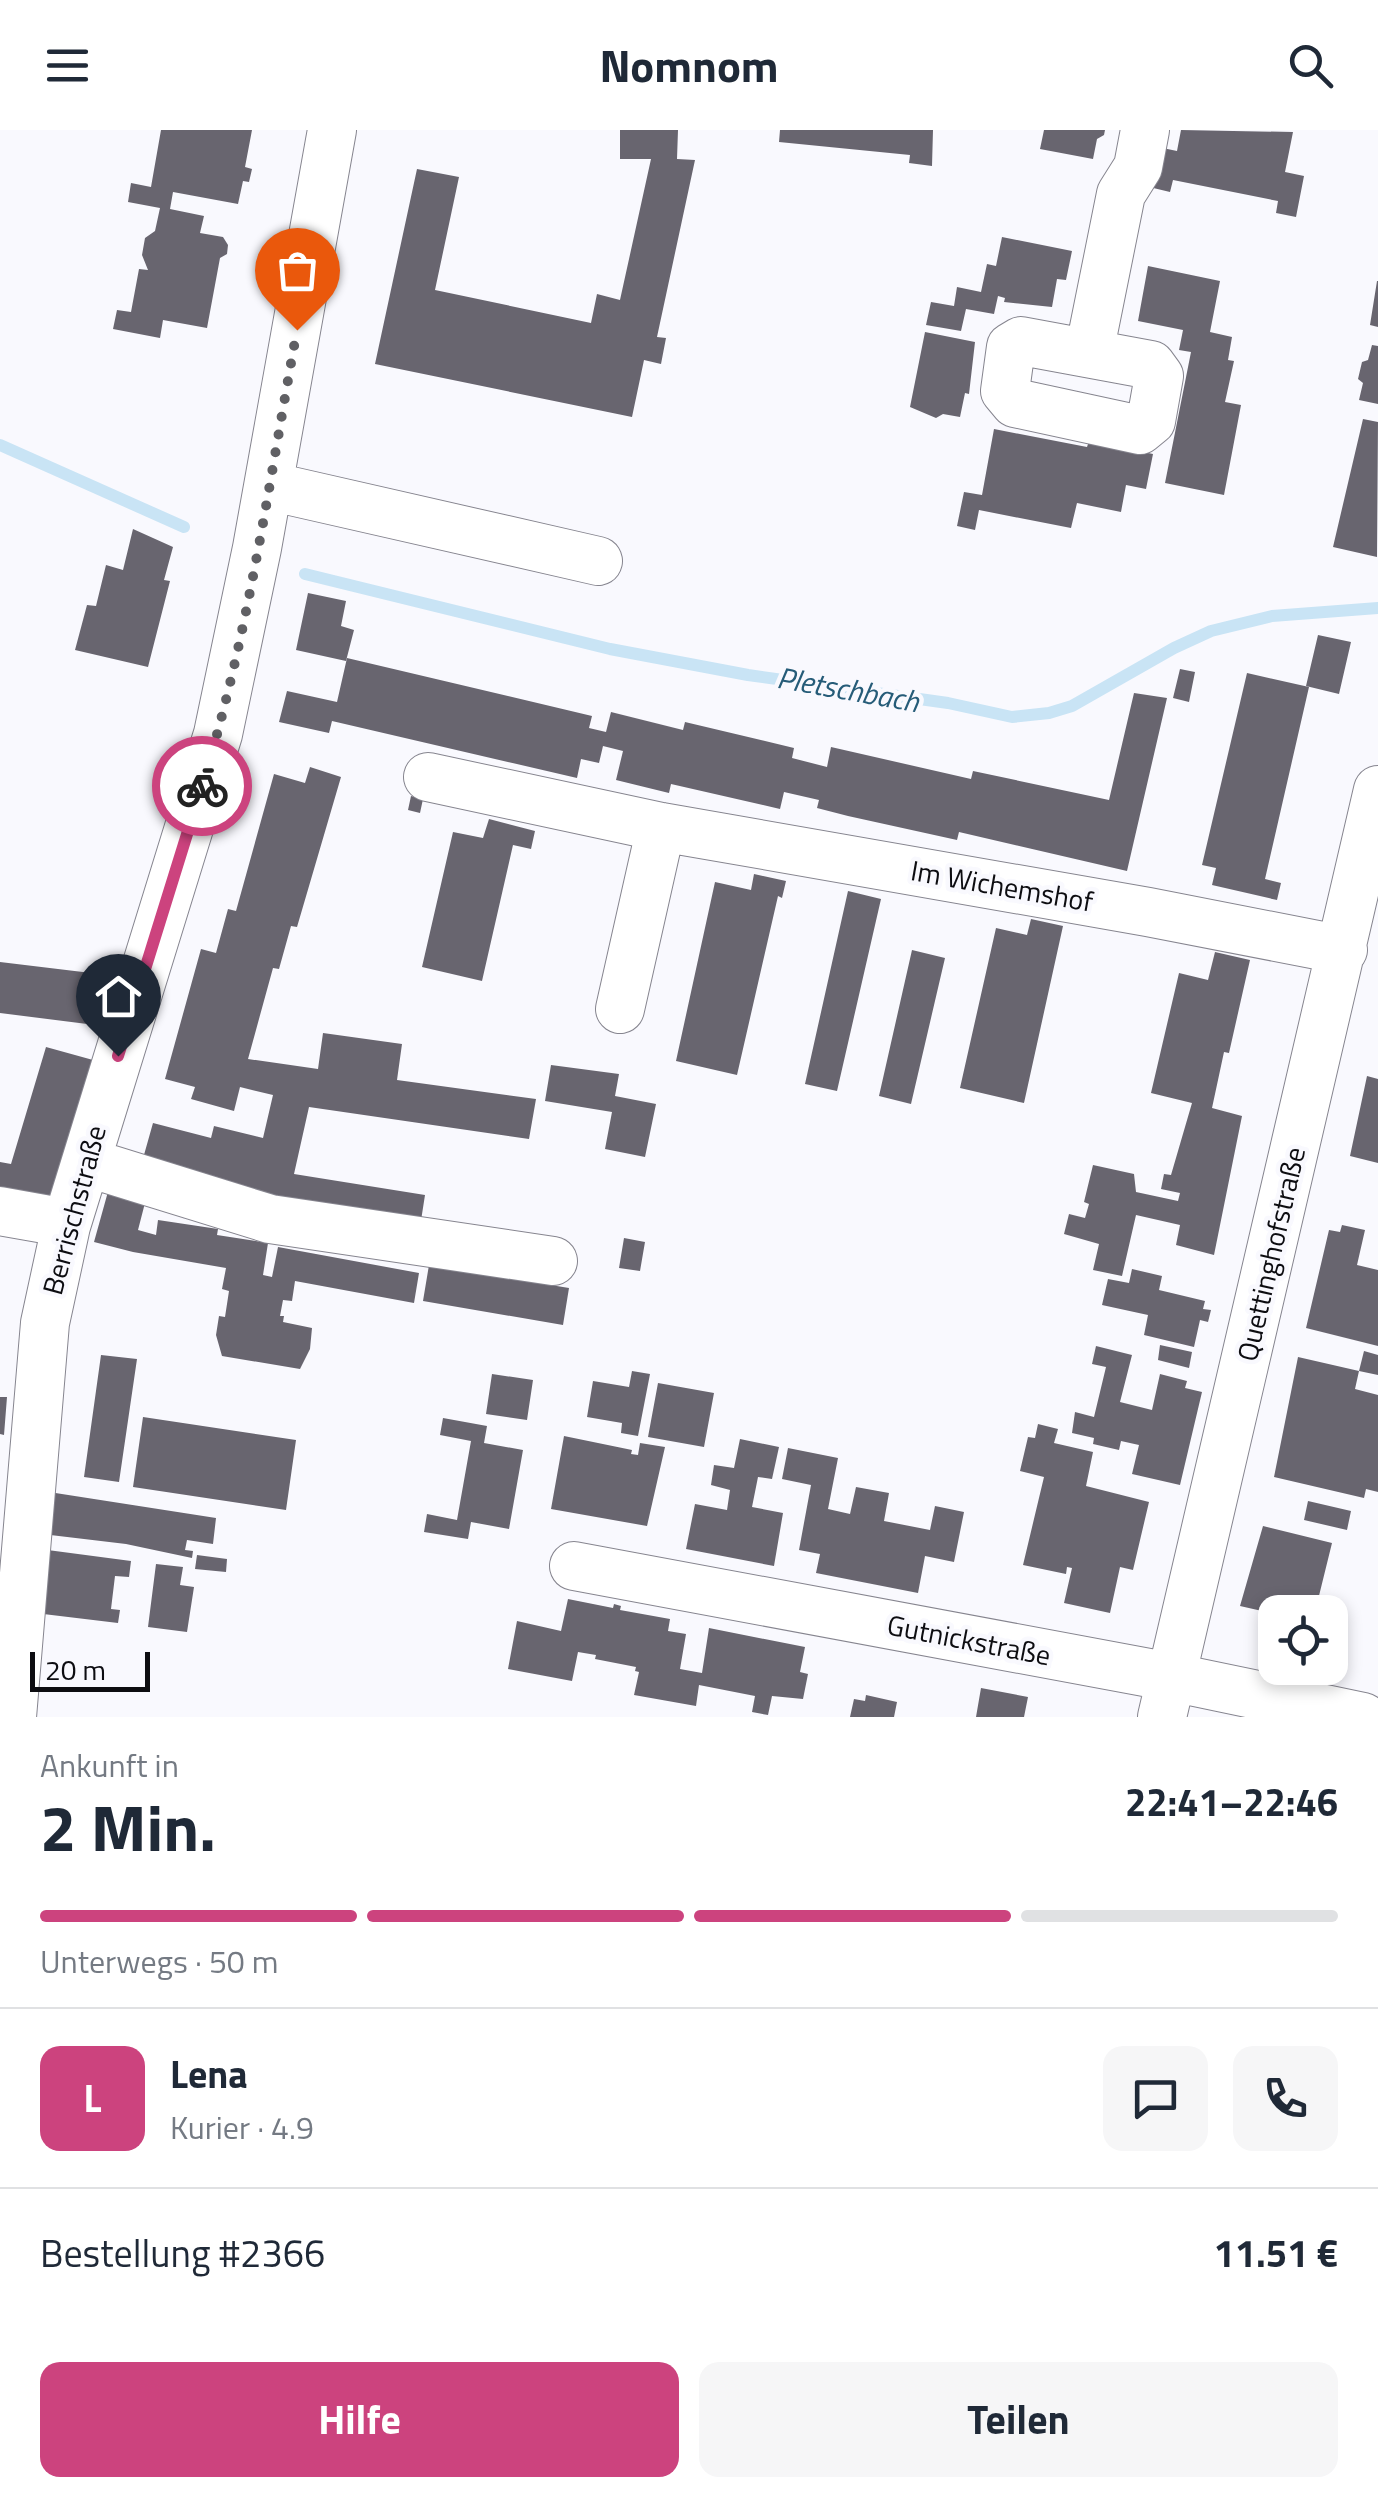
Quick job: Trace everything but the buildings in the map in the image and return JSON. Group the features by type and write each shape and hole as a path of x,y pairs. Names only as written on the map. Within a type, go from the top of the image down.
{"street":[{"name":"Berrischstraße","path":"12,1717 45,1323 66,1223 218,734 269,486 332,130"},
{"path":"1089,353 1121,194 1138,166 1145,130"},
{"path":"269,486 598,561"},
{"name":"Im Wichemshof","path":"428,778 661,827 1343,950"},
{"name":"Quettinghofstraße","path":"1166,1697 1378,790"},
{"path":"620,1009 661,827"},
{"path":"86,1162 270,1219 553,1261"},
{"path":"0,1211 66,1223"},
{"name":"Gutnickstraße","path":"574,1566 1166,1697 1363,1717"}],"waterway":[{"name":"Pletschbach","path":"0,445 184,527"},
{"name":"Pletschbach","path":"305,574 610,649 748,675 948,703 1012,717 1072,706 1211,631 1272,616 1378,608"}],"way so far":[{"path":"202,786 235,658 297,330"}],"route":[{"path":"118,1056 202,786"}]}
